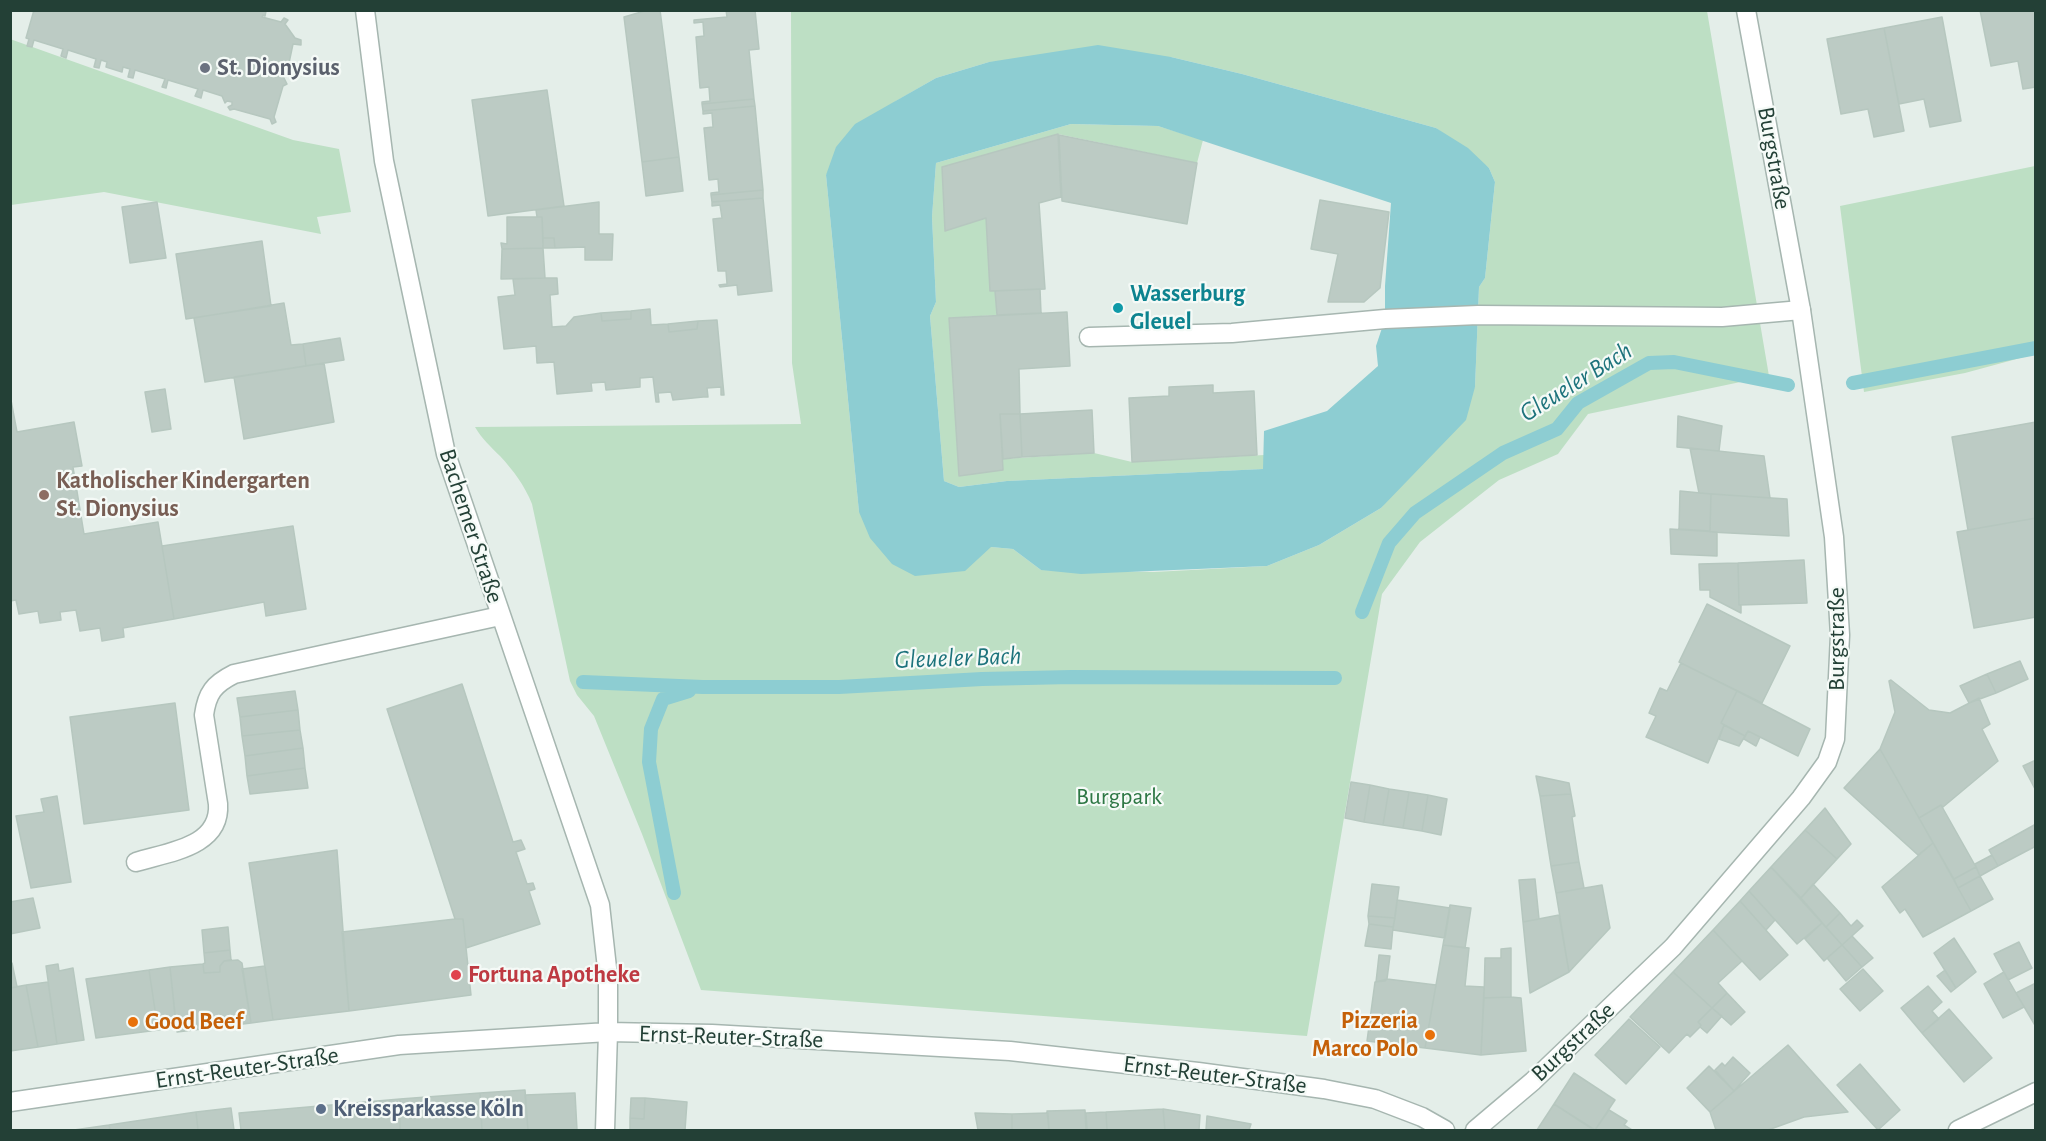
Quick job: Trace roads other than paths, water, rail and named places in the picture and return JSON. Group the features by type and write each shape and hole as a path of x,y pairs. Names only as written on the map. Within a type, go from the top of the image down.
{"street":[{"name":"Bachemer Straße","path":"365,10 384,161 446,454 600,906 608,977 605,1131"},
{"name":"Burgstraße","path":"1475,1131 1533,1082 1673,947 1801,798 1827,762 1835,739 1840,635 1834,537 1801,310 1746,10"},
{"path":"1089,337 1232,333 1385,320 1478,315 1722,317 1801,310"},
{"path":"136,862 193,844 206,837 216,825 219,814 218,804 204,715 206,701 212,689 222,680 234,674 500,616"},
{"name":"Ernst-Reuter-Straße","path":"10,1102 399,1045 608,1032 712,1034 1010,1051 1198,1072 1324,1089 1375,1100 1422,1117 1445,1131"},
{"path":"1958,1131 2036,1092"}],"water":[{"path":"1098,45 1171,57 1242,74 1436,128 1468,148 1489,168 1495,182 1485,278 1479,287 1475,387 1466,420 1381,508 1319,545 1267,566 1081,574 1041,570 1013,549 991,547 965,571 915,576 892,564 870,538 859,512 826,175 836,147 855,124 936,78 989,62","holes":["1071,124 1158,126 1391,203 1385,319 1376,346 1378,366 1327,411 1264,431 1263,469 1007,481 959,487 944,481 930,316 936,302 932,217 936,163"]}],"waterway":[{"name":"Gleueler Bach","path":"1853,383 2036,348"},
{"name":"Gleueler Bach","path":"1362,612 1389,543 1415,513 1503,453 1557,429 1578,403 1649,363 1674,362 1788,385"},
{"name":"Gleueler Bach","path":"583,682 703,687 839,687 982,679 1071,677 1335,678"},
{"path":"674,893 649,762 651,729 663,699 689,691"}],"place":[{"name":"St. Dionysius","path":"205,68"},
{"name":"Wasserburg Gleuel","path":"1118,308"},
{"name":"Katholischer Kindergarten St. Dionysius","path":"44,495"},
{"name":"Fortuna Apotheke","path":"456,975"},
{"name":"Good Beef","path":"133,1022"},
{"name":"Pizzeria Marco Polo","path":"1430,1035"},
{"name":"Kreissparkasse Köln","path":"321,1109"}],"park label":[{"name":"Burgpark","path":"1119,797"}]}
